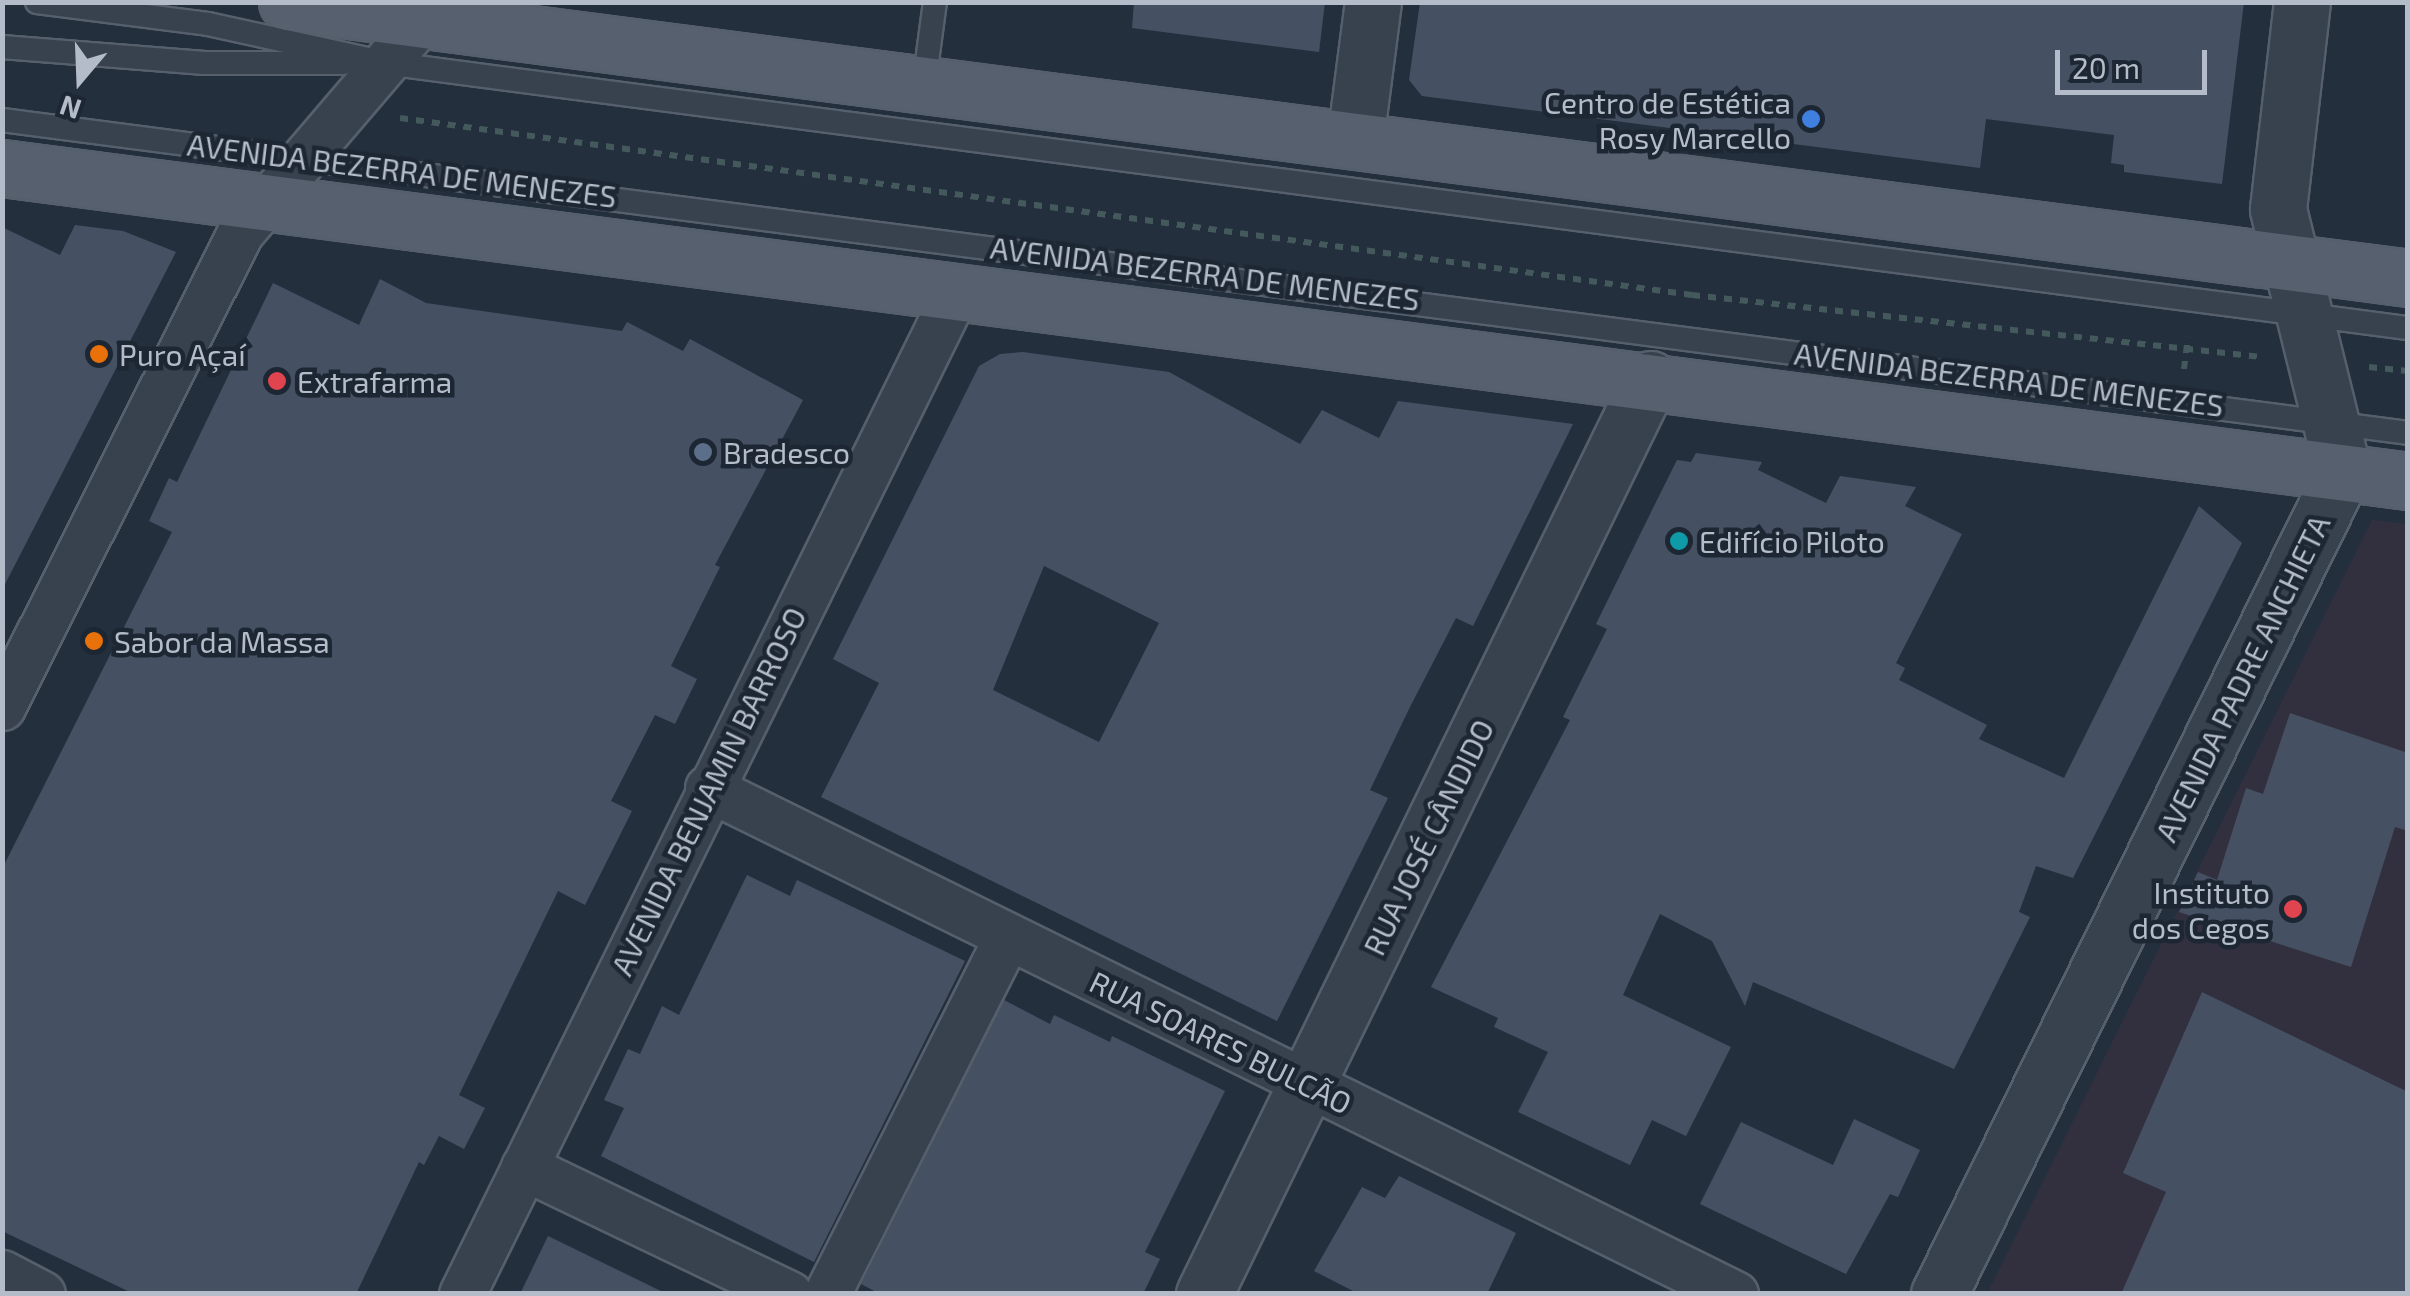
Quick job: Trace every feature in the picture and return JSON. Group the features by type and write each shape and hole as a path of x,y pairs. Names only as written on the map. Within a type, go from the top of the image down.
{"main road":[{"path":"288,2 424,12 924,84 1355,140 2304,313 2408,278"},
{"name":"AVENIDA BEZERRA DE MENEZES","path":"2,168 1650,379 2337,447 2408,481"}],"street":[{"path":"1355,140 1373,2"},
{"path":"2302,2 2278,208 2337,447"},
{"path":"2,707 240,232 386,63 424,12"},
{"name":"AVENIDA BENJAMIN BARROSO","path":"462,1294 956,290"},
{"name":"RUA JOSÉ CÂNDIDO","path":"1204,1294 1650,379"},
{"name":"AVENIDA PADRE ANCHIETA","path":"1939,1294 2337,447"},
{"name":"RUA SOARES BULCÃO","path":"708,788 1006,939 1735,1294"},
{"path":"827,1294 1006,939"},
{"path":"524,1166 789,1294"},
{"path":"2,1273 42,1294"}],"lane":[{"path":"37,2 208,24 386,63 2408,328"},
{"path":"924,84 935,2"},
{"path":"2,48 204,63 386,63"},
{"name":"AVENIDA BEZERRA DE MENEZES","path":"2,120 305,158 2337,447 2408,433"}],"path":[{"name":"AVENIDA BEZERRA DE MENEZES","path":"446,123 1692,295 2186,350 2304,313 2408,371"},
{"path":"2184,370 2189,332"}],"shaded area":[{"name":"Instituto dos Cegos","path":"2372,520 2407,524 2407,1293 1987,1294"}],"building":[{"path":"1134,2 1325,2 1319,52 1132,28"},
{"path":"1420,2 2244,2 2222,184 2124,172 2124,165 2111,163 2114,135 1986,119 1980,168 1422,96 1409,80"},
{"path":"75,225 123,231 176,252 2,590 2,227 60,255"},
{"path":"380,279 426,303 622,331 627,322 683,351 690,339 803,400 715,565 720,567 671,666 697,679 675,724 655,715 611,801 632,811 585,905 558,891 459,1095 485,1108 464,1149 439,1136 424,1165 419,1162 356,1294 134,1294 2,1231 2,869 172,532 149,521 169,478 177,482 273,283 359,325"},
{"path":"1023,352 1169,372 1300,444 1322,410 1379,438 1398,401 1573,424 1473,626 1456,618 1410,707 1370,790 1388,798 1277,1021 821,797 879,683 833,659 979,366 1000,354","holes":["1044,566 1159,623 1099,742 993,690"]},
{"path":"1696,453 1762,462 1758,470 1826,503 1840,476 1916,487 1905,506 1962,534 1896,663 1905,668 1899,680 1987,725 1979,739 2064,778 2199,506 2242,543 2073,878 2036,866 2019,912 2030,917 1954,1069 1753,982 1745,1006 1712,941 1660,914 1623,995 1731,1047 1686,1136 1652,1120 1630,1165 1518,1112 1548,1052 1494,1027 1498,1018 1431,987 1570,720 1563,717 1607,629 1596,624 1656,502 1677,460 1691,462"},
{"path":"2290,713 2408,753 2408,831 2395,827 2351,967 2179,912 2198,872 2217,880 2246,788 2263,794"},
{"path":"747,875 790,896 797,880 965,961 814,1262 601,1156 624,1108 604,1100 628,1049 640,1054 662,1006 679,1015"},
{"path":"2202,992 2408,1092 2408,1294 2121,1294 2166,1192 2123,1173"},
{"path":"1004,1000 1050,1024 1054,1015 1110,1042 1112,1036 1225,1091 1145,1252 1160,1259 1143,1294 880,1294 861,1284"},
{"path":"1854,1119 1920,1150 1898,1197 1890,1194 1846,1274 1700,1204 1741,1122 1833,1165"},
{"path":"1399,1176 1516,1233 1487,1294 1359,1294 1314,1271 1362,1187 1385,1198"},
{"path":"548,1236 667,1294 520,1294"}],"place":[{"name":"Centro de Estética Rosy Marcello","path":"1811,119"},
{"name":"Puro Açaí","path":"99,354"},
{"name":"Extrafarma","path":"277,381"},
{"name":"Bradesco","path":"703,452"},
{"name":"Edifício Piloto","path":"1679,541"},
{"name":"Sabor da Massa","path":"94,641"},
{"name":"Instituto dos Cegos","path":"2293,909"}]}
